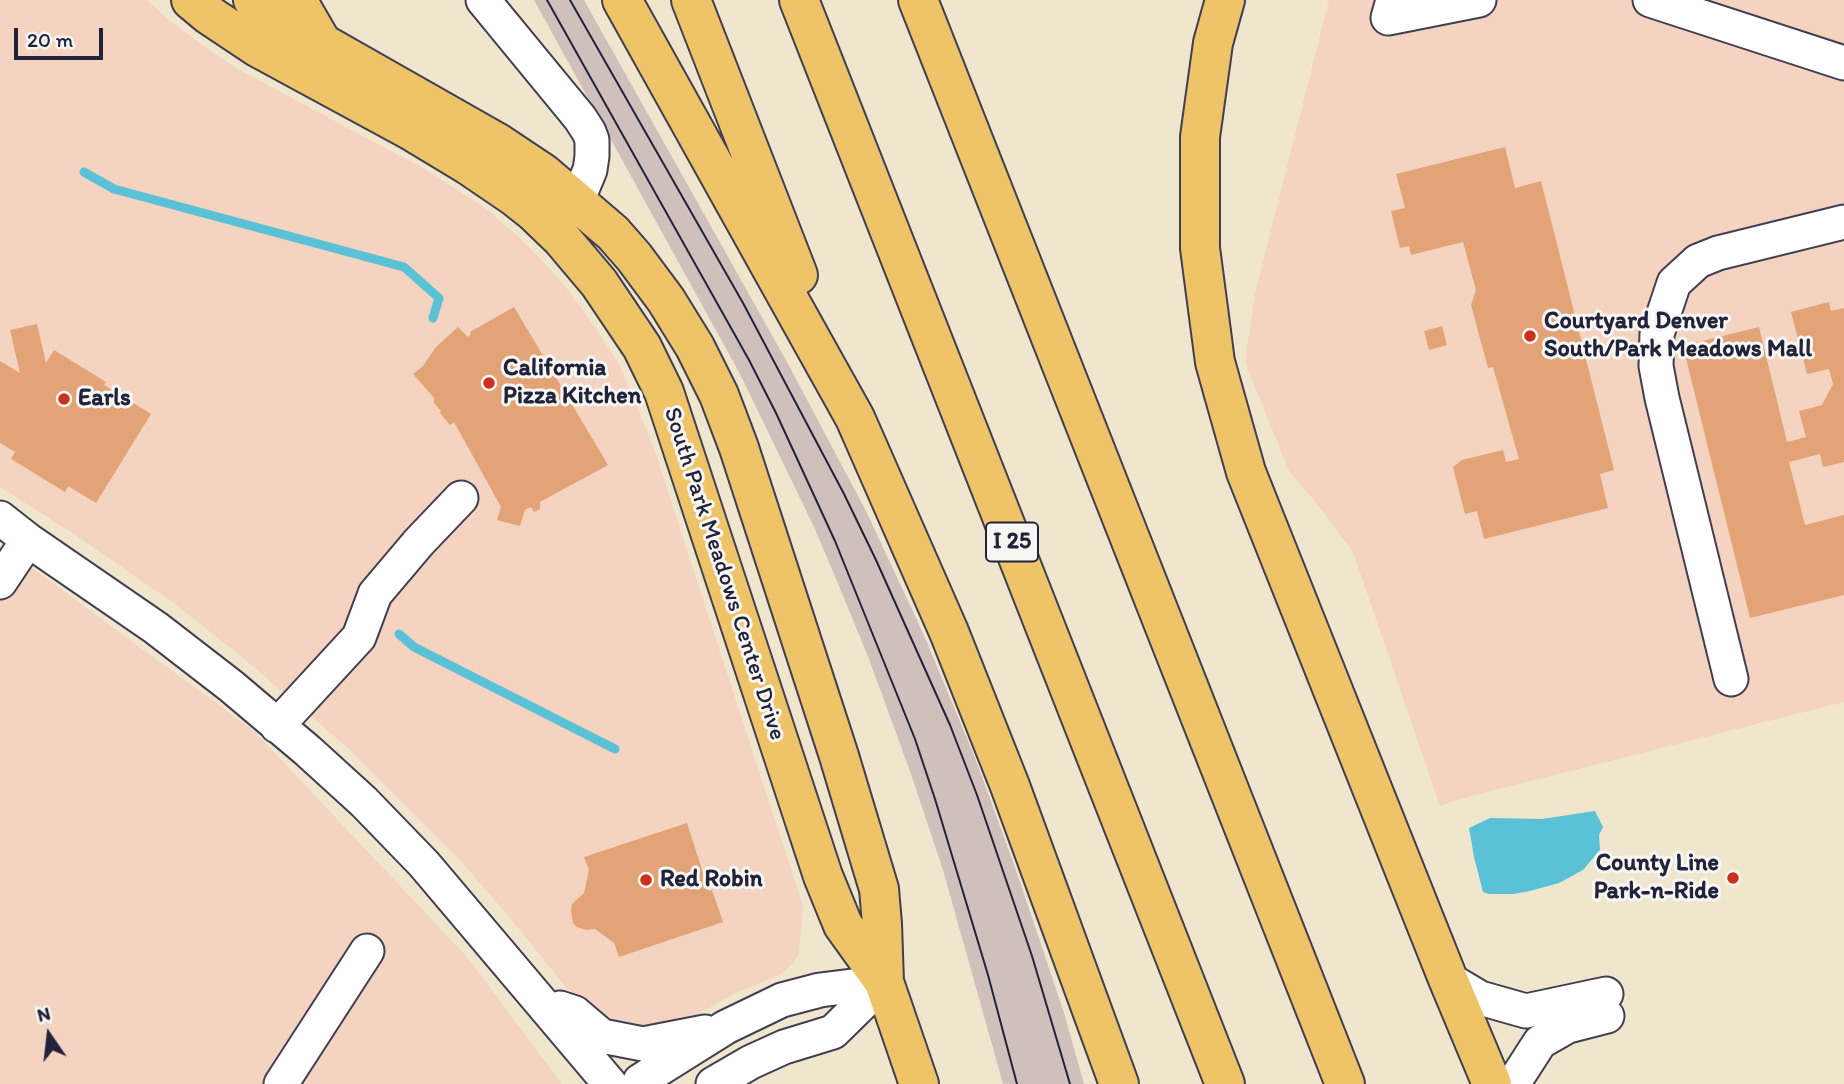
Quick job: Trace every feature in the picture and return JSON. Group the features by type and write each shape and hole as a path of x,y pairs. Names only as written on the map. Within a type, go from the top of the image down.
{"main road":[{"name":"South Park Meadows Center Drive","path":"191,0 257,47 410,130 515,197 561,238 599,283 642,347 664,392 823,876 843,925 884,982"},
{"name":"South Park Meadows Center Drive","path":"253,0 322,43 498,143 543,173 613,233 634,257 666,300 695,347 719,395 743,461 874,869 881,908 884,982 919,1084"},
{"path":"297,0 322,43"},
{"path":"622,0 855,418"},
{"path":"691,0 855,418 949,632 1005,773 1119,1084"},
{"name":"I 25","path":"799,0 1225,1084"},
{"path":"918,0 1344,1082"},
{"path":"1225,0 1213,43 1199,137 1200,248 1215,362 1246,472 1492,1084"}],"street":[{"path":"483,0 589,132 592,140 590,170 577,201"},
{"path":"1393,0 1388,18 1479,0"},
{"path":"1650,0 1844,63"},
{"path":"1731,679 1662,398 1656,366 1657,334 1674,283 1698,261 1718,253 1844,222"},
{"path":"277,726 359,637 375,594 461,498"},
{"path":"0,518 156,628 309,751 424,864 610,1084"},
{"path":"0,582 28,540"},
{"path":"281,1084 368,951"},
{"path":"1448,979 1480,998 1526,1011 1607,1005 1540,1042 1513,1084"},
{"path":"639,1084 726,1027 782,1000 820,990 884,982"},
{"path":"713,1084 744,1073 784,1048 833,1032 884,982"},
{"path":"541,1002 575,1013 602,1036 643,1044 726,1027"}],"shaded area":[{"path":"0,0 147,0 170,21 240,70 426,170 489,211 527,245 562,282 620,366 652,443 803,906 799,953 781,974 738,992 680,1024 644,1037 585,1011 460,860 347,747 175,604 0,487"},
{"path":"534,0 584,0 787,362 866,511 923,633 974,755 1064,1013 1084,1084 1003,1084 943,870 911,774 869,659 814,527 740,374"},
{"path":"1329,0 1844,0 1844,702 1440,806 1353,552 1289,471 1245,362 1255,294"},
{"path":"0,548 13,554 254,731 468,958 562,1084 0,1084"}],"water":[{"path":"1595,811 1603,827 1599,835 1600,850 1583,870 1559,883 1530,891 1513,894 1483,892 1469,828 1490,818 1542,819"}],"building":[{"name":"Courtyard Denver South/Park Meadows Mall","path":"1505,147 1515,188 1541,181 1614,470 1600,474 1608,508 1484,539 1477,511 1465,514 1453,467 1462,460 1503,450 1506,462 1519,459 1493,367 1488,368 1471,305 1476,290 1463,242 1411,255 1409,246 1400,248 1391,211 1405,208 1396,174"},
{"path":"1829,302 1831,311 1844,308 1844,462 1823,467 1820,454 1789,462 1805,525 1844,515 1844,595 1750,618 1683,346 1759,327 1787,442 1806,437 1799,411 1822,405 1833,384 1829,369 1807,374 1791,312"},
{"path":"514,307 608,465 540,502 540,509 534,512 531,507 525,510 520,526 497,520 501,507 454,422 450,425 434,403 434,398 413,374 458,327 468,337 470,332"},
{"name":"Earls","path":"37,324 46,363 54,350 151,414 96,503 68,486 65,492 11,459 15,452 0,443 0,361 20,373 10,330"},
{"path":"1442,326 1447,345 1429,350 1424,331"},
{"name":"Red Robin","path":"687,823 709,891 712,890 723,922 619,957 614,943 595,929 586,930 573,923 572,904 584,893 589,870 584,857"}],"waterway":[{"path":"84,172 114,189 404,267 439,298 433,318"},
{"path":"399,634 414,647 615,749"}],"tram line":[{"path":"547,0 749,360 835,541 915,739 988,975 1017,1084"},
{"path":"570,0 743,303 876,560 950,725 977,795 1032,956 1070,1084"}],"place":[{"name":"Courtyard Denver South/Park Meadows Mall","path":"1530,336"},
{"name":"California Pizza Kitchen","path":"489,383"},
{"name":"Earls","path":"64,399"},
{"name":"County Line Park-n-Ride","path":"1733,878"},
{"name":"Red Robin","path":"646,880"}]}
